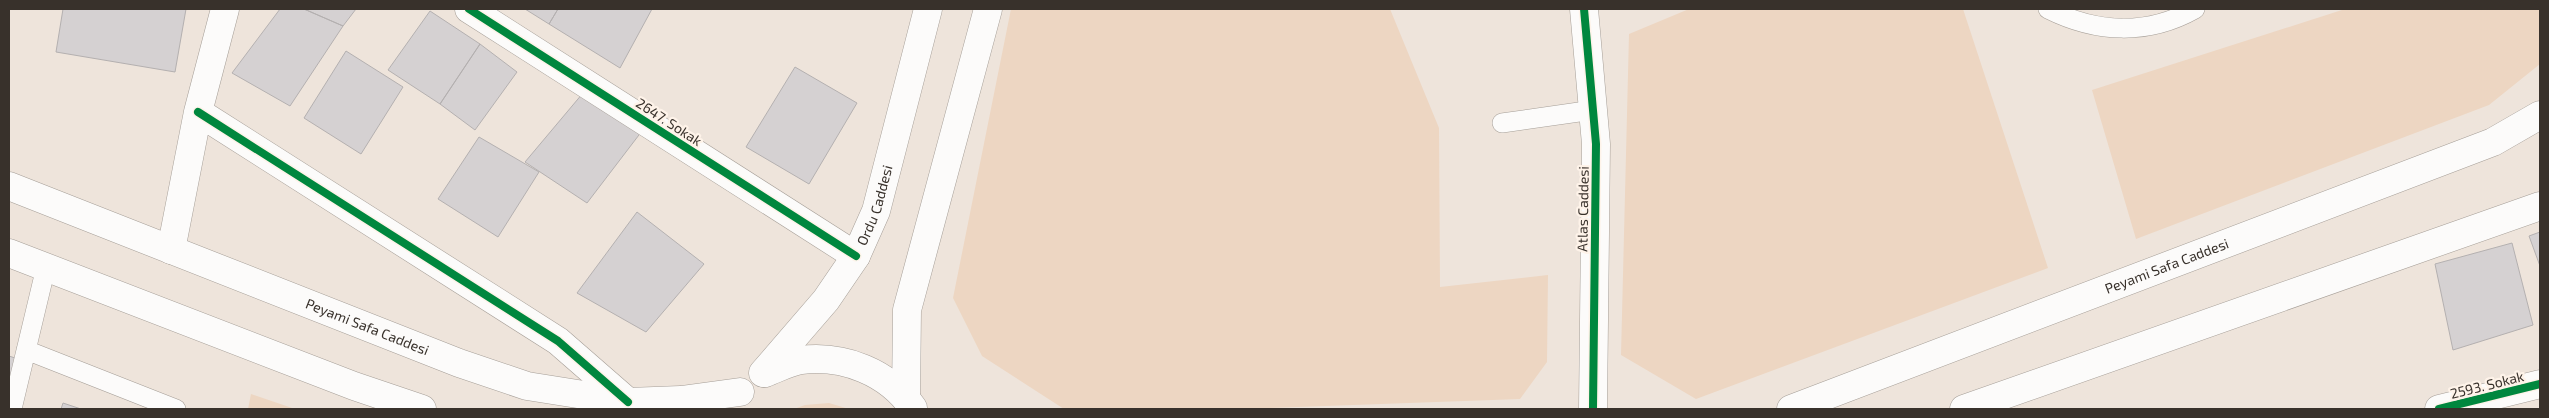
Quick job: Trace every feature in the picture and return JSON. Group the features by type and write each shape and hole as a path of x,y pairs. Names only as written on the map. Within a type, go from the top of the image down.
{"main road":[{"path":"171,250 198,112 225,9"},
{"name":"2647. Sokak","path":"469,9 856,256"},
{"name":"Ordu Caddesi","path":"764,373 826,300 856,256 876,211 928,9"},
{"path":"910,404 907,310 988,9"},
{"name":"Atlas Caddesi","path":"1584,9 1596,144 1593,409"},
{"path":"198,112 558,341 628,402"},
{"name":"Peyami Safa Caddesi","path":"1791,409 2493,142 2540,115"},
{"name":"Peyami Safa Caddesi","path":"9,186 459,363 528,386 628,402 734,401"},
{"path":"1964,409 2540,206"},
{"path":"9,253 354,386 422,409"},
{"path":"734,401 764,373 800,360 839,360 876,373 910,404"},
{"name":"2593. Sokak","path":"2439,409 2540,384"}],"lane":[{"path":"2048,9 2067,19 2095,27 2122,29 2150,26 2166,15 2191,10"},
{"path":"1502,123 1593,110"},
{"path":"12,409 46,267"},
{"path":"26,350 176,409"}],"shaded area":[{"path":"1011,9 1390,9 1439,128 1440,287 1548,275 1547,362 1520,399 1241,409 1064,409 982,356 953,298"},
{"path":"1689,9 1963,9 2048,268 1696,399 1621,355 1629,34"},
{"path":"2345,9 2540,9 2540,64 2489,105 2136,239 2092,90"},
{"path":"251,394 295,409 248,409"},
{"path":"829,403 849,409 794,409 805,405"}],"building":[{"path":"63,9 186,9 175,72 56,52"},
{"path":"280,9 304,9 343,26 290,106 232,73"},
{"path":"304,9 356,9 343,26"},
{"path":"525,9 558,9 549,24"},
{"path":"558,9 652,9 620,68 549,24"},
{"path":"430,11 480,44 440,104 388,70"},
{"path":"480,44 517,72 475,130 440,104"},
{"path":"346,51 403,87 361,154 304,118"},
{"path":"795,67 857,103 809,184 746,147"},
{"path":"583,93 642,131 587,203 525,162"},
{"path":"479,137 539,172 498,237 438,199"},
{"path":"637,212 704,264 646,332 577,293"},
{"path":"2540,232 2540,266 2529,236"},
{"path":"2512,243 2533,325 2453,350 2435,264"},
{"path":"9,356 15,358 9,387"},
{"path":"63,403 81,409 61,409"}],"cycle path":[{"path":"469,9 856,256"},
{"path":"1584,9 1596,144 1593,409"},
{"path":"198,112 558,341 628,402"},
{"path":"2439,409 2540,384"}]}
